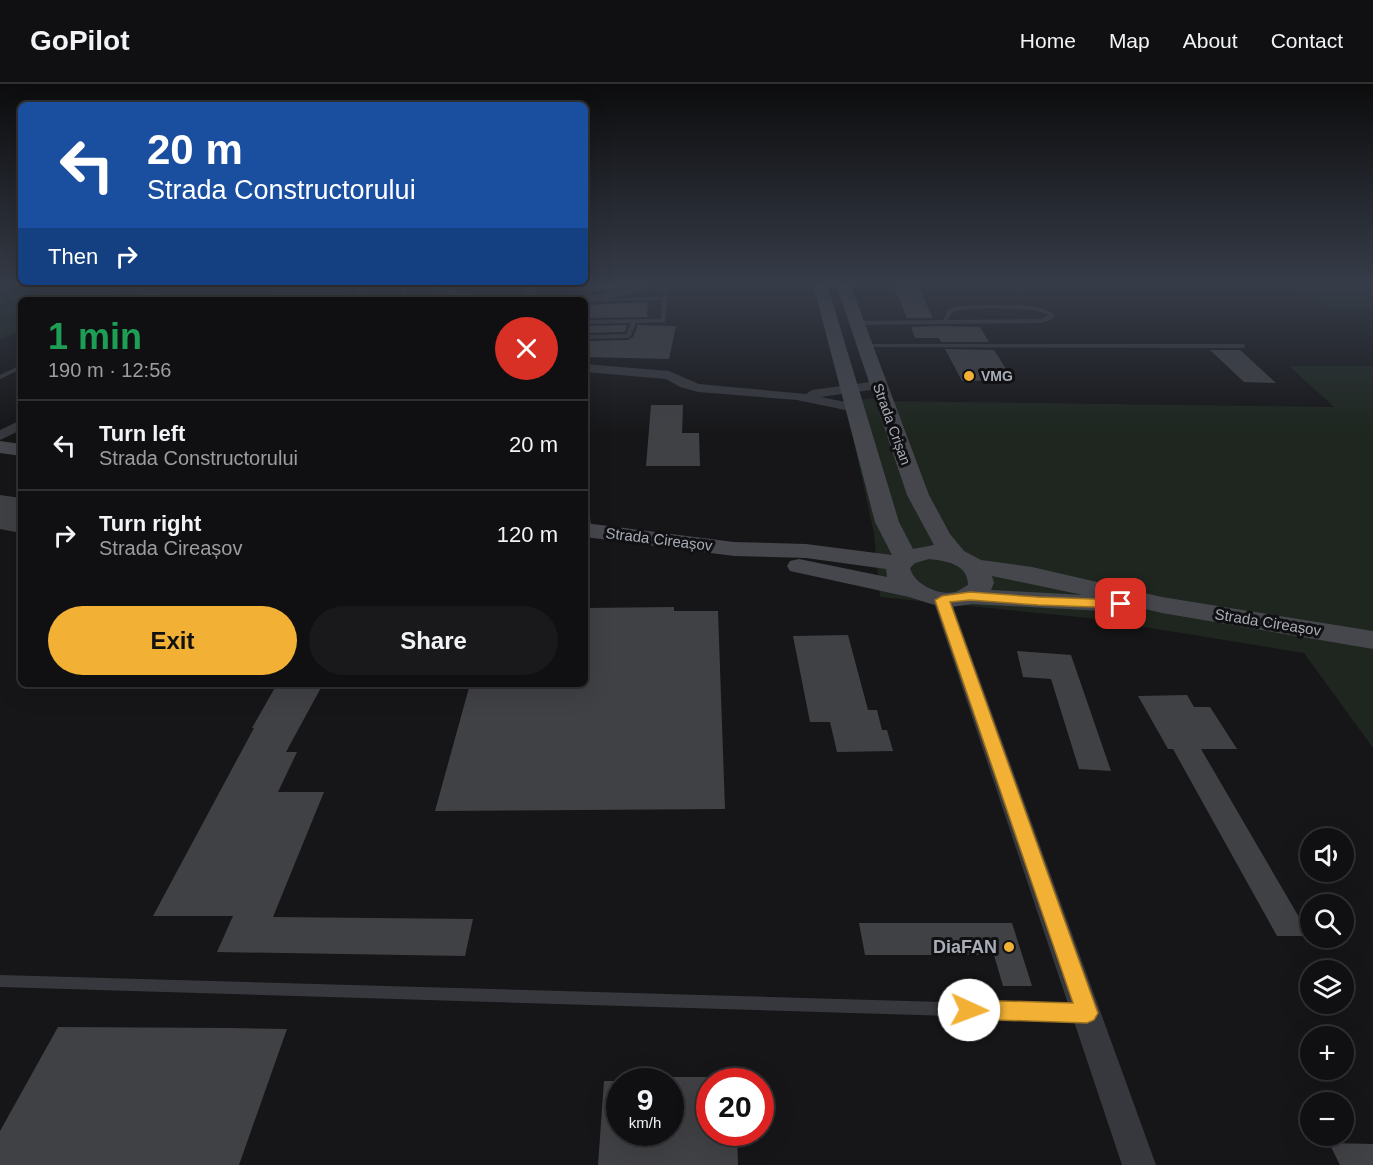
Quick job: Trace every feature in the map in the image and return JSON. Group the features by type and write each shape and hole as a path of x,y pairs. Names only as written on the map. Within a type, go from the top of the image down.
{"main road":[{"name":"Strada Crișan","path":"835,334 890,531 903,560 897,569 898,576 910,590"},
{"name":"Strada Crișan","path":"861,334 877,385 922,504 939,536 965,561"},
{"path":"0,447 18,450"},
{"name":"Strada Cireașov","path":"588,523 734,549 802,567 910,590 942,600 970,596 1038,601 1162,605"},
{"name":"Strada Cireașov","path":"734,549 807,551 903,560 929,552 1162,605 1373,640"},
{"path":"965,561 980,574 981,582 978,590 970,596"}],"street":[{"path":"588,368 669,375 698,388 797,396 855,408"},
{"path":"797,396 877,385"},
{"path":"0,436 18,426"},
{"path":"942,600 1140,1165"}],"lane":[{"path":"588,337 628,334"},
{"path":"865,346 1244,346"},
{"path":"0,377 18,368"},
{"path":"0,981 1087,1013"}],"shaded area":[{"path":"0,334 13,334 0,340"},
{"path":"1289,366 1373,366 1373,748 1304,653 1089,618 880,597 874,533 845,401 877,398 878,401 1334,407"}],"building":[{"path":"634,334 674,334 669,359 588,357 588,341 628,340"},
{"path":"914,334 984,334 989,342 941,342 939,338 915,338"},
{"path":"945,349 994,350 1013,380 962,381"},
{"path":"1210,350 1240,350 1276,383 1244,382"},
{"path":"651,405 683,405 682,433 699,433 700,466 646,466"},
{"path":"0,495 18,498 18,532 0,529"},
{"path":"674,607 674,611 718,611 725,809 435,811 469,687 588,687 588,608"},
{"path":"848,635 868,710 877,710 882,730 887,730 893,751 837,752 830,722 810,722 793,636"},
{"path":"1017,651 1071,655 1111,771 1079,769 1051,679 1023,677"},
{"path":"275,687 321,687 286,752 297,752 278,792 324,792 273,917 473,919 465,956 217,952 233,916 153,916 254,728 252,728"},
{"path":"1187,695 1194,707 1210,707 1237,749 1201,749 1300,919 1300,936 1277,936 1173,749 1168,749 1138,696"},
{"path":"859,923 1012,923 1032,986 1003,986 994,955 865,955"},
{"path":"58,1027 287,1029 239,1165 0,1165 0,1131"},
{"path":"684,1077 696,1077 696,1146 737,1146 738,1165 598,1165 604,1081 606,1081 606,1146 684,1146"},
{"path":"1373,1144 1373,1165 1340,1165 1330,1146"}],"place":[{"name":"VMG","path":"969,376"},
{"name":"DiaFAN","path":"1009,947"}],"route":[{"path":"969,1010 1087,1013 942,600 970,596 1121,604"}]}
